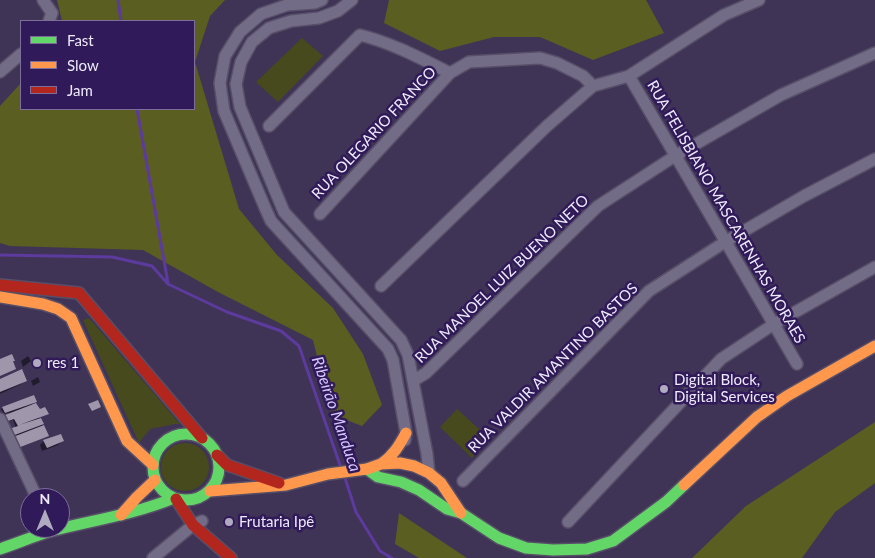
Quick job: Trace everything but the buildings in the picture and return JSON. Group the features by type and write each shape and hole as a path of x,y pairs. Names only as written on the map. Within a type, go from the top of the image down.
{"main road":[{"path":"0,285 79,293 202,438 212,446 220,465 216,484 208,493 197,499 186,501 175,499 166,494 155,480 153,465 156,454 162,444 182,434 202,438"},
{"path":"0,297 43,304 58,309 70,318 127,440 153,465"},
{"path":"364,470 378,477 401,482 419,490 447,509 460,513 498,538 526,548 553,550 587,549 613,540 666,502 757,417 787,396 875,346"},
{"path":"208,493 286,486 328,474 364,470 381,464 392,457 406,433"},
{"path":"217,455 227,465 286,486"},
{"path":"381,464 400,463 414,466 429,473 441,483 460,513"},
{"path":"400,463 398,469 401,482"},
{"path":"419,490 426,483 429,473"},
{"path":"121,515 155,480"},
{"path":"199,526 201,512 208,493"},
{"path":"70,525 121,515 175,499"},
{"path":"175,499 231,558"},
{"path":"0,549 29,538"}],"street":[{"path":"43,0 51,17"},
{"path":"322,0 287,5 261,14 240,32 226,56 220,83 224,111 271,221 388,349 395,372 406,433 400,463"},
{"path":"352,0 338,11 319,18 291,21 269,28 252,42 240,62 236,84 240,107 284,212 401,340 408,355 429,473"},
{"path":"381,286 547,126 593,86 629,76 724,15 759,0"},
{"path":"270,126 360,35 374,38 406,51 450,72 469,62 540,58 557,63 583,76 593,86"},
{"name":"RUA MANOEL LUIZ BUENO NETO","path":"413,381 426,373 598,206 675,156 781,95 875,53"},
{"path":"0,72 20,55"},
{"name":"RUA OLEGARIO FRANCO","path":"320,214 450,72"},
{"name":"RUA FELISBIANO MASCARENHAS MORAES","path":"629,76 797,364"},
{"name":"RUA VALDIR AMANTINO BASTOS","path":"463,481 649,291 725,242 804,196 875,158"},
{"path":"284,235 296,224"},
{"path":"568,522 721,359 774,324 875,267"},
{"path":"395,372 402,368 410,369"},
{"path":"399,397 408,399 415,395"},
{"path":"0,418 32,488"},
{"path":"153,558 199,526"}],"green space":[{"path":"57,0 225,0 210,16 195,62 195,20 62,20"},
{"path":"389,0 646,0 664,33 593,60 540,37 494,37 440,51 384,23"},
{"path":"302,38 323,56 278,102 256,82"},
{"path":"195,62 239,209 277,255 333,308 363,354 382,405 362,426 331,414 313,340 218,292 143,250 10,246 0,243 0,106 20,84 20,110 195,110"},
{"path":"89,318 180,424 150,429 139,443 83,320"},
{"path":"457,409 490,439 472,458 440,427"},
{"path":"875,422 875,483 835,512 802,558 692,558 746,506"},
{"path":"185,443 194,445 202,450 207,458 209,467 207,476 202,484 194,489 185,491 176,489 168,484 163,476 161,467 163,458 168,450 176,445"},
{"path":"399,513 467,558 419,558 395,544"}],"waterway":[{"path":"118,0 121,20"},
{"path":"137,110 168,283"},
{"name":"Ribeirão Manduca","path":"0,255 112,257 152,266 168,284 227,312 281,331 299,346 341,468"},
{"name":"Ribeirão Manduca","path":"345,478 356,512 380,551 392,558"}],"traffic: fast":[{"path":"180,434 192,434 204,439 214,449 219,461 219,467 217,480 204,495 192,500 180,500 168,495 158,485 153,473 153,461 158,449 168,439 180,434"},
{"path":"367,469 378,477 401,482 419,490 447,509 461,513 499,538 526,548 553,550 587,549 613,541 666,502 684,485"},
{"path":"0,549 48,532 130,513 174,498"}],"traffic: slow":[{"path":"0,297 43,304 58,309 71,318 127,441 153,465"},
{"path":"684,485 757,417 787,396 875,346"},
{"path":"381,464 389,458 406,433"},
{"path":"210,491 286,485 328,474 367,469 381,464 400,463 414,466 429,473 441,483 461,513"},
{"path":"121,515 155,480"}],"traffic: jam":[{"path":"0,285 79,293 202,438"},
{"path":"217,455 227,465 279,483"},
{"path":"176,499 193,525 231,558"}],"place":[{"name":"res 1","path":"37,363"},
{"name":"Digital Block, Digital Services","path":"664,389"},
{"name":"Frutaria Ipê","path":"229,522"}]}
